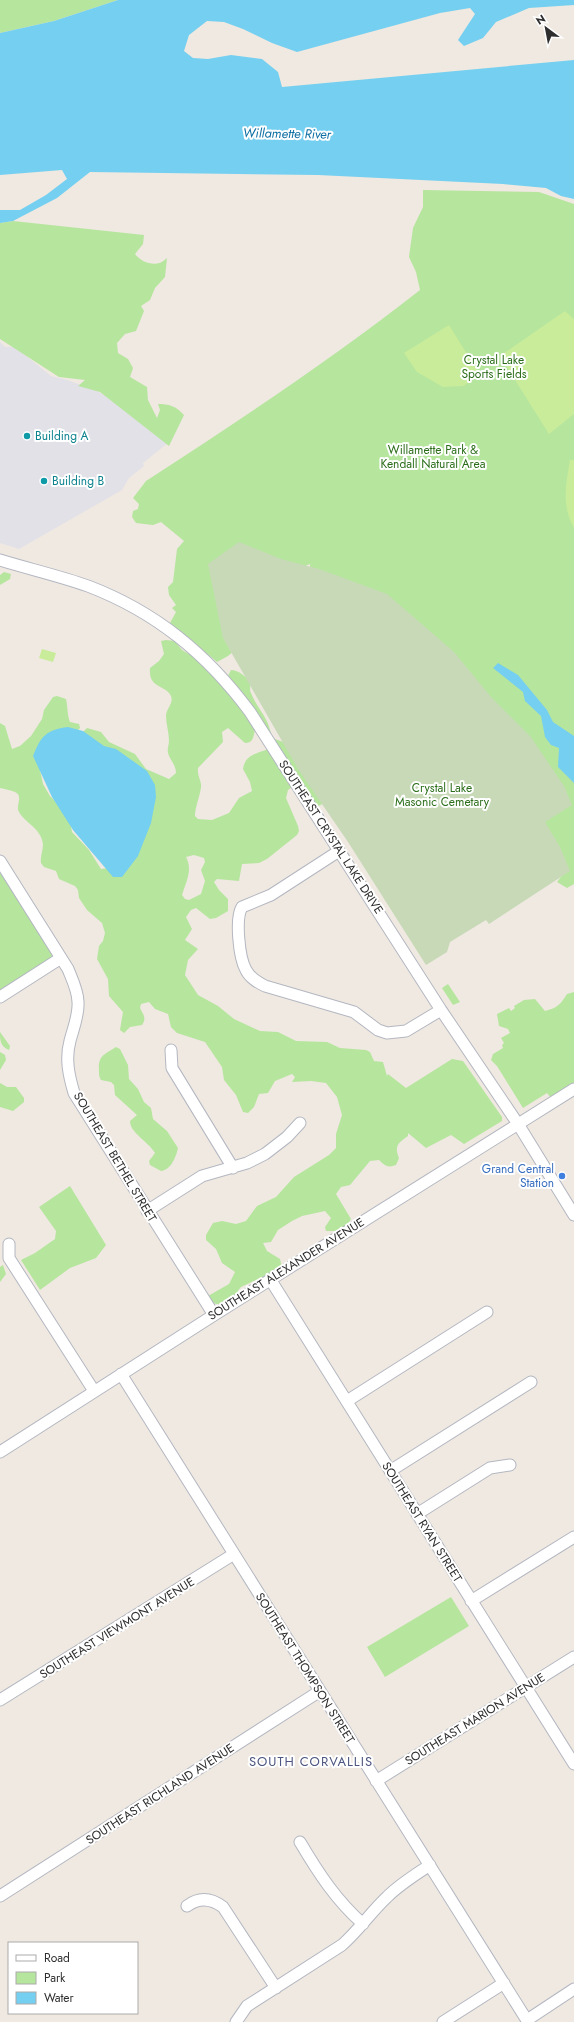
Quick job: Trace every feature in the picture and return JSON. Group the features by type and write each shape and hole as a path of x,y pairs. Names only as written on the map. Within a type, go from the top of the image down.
{"street":[{"name":"SOUTHEAST CRYSTAL LAKE DRIVE","path":"0,560 70,580 114,597 142,612 188,644 209,662 231,686 250,712 441,1010 518,1124 574,1215"},
{"path":"339,851 271,895 242,907 238,916 240,952 246,971 257,982 265,986 354,1012 378,1030 387,1033 406,1031 441,1010"},
{"name":"SOUTHEAST BETHEL STREET","path":"0,861 68,969 78,1002 68,1052 71,1083 79,1103 214,1315"},
{"path":"0,996 61,958"},
{"path":"171,1050 172,1068 233,1168"},
{"name":"SOUTHEAST ALEXANDER AVENUE","path":"0,1452 214,1315 574,1089"},
{"path":"147,1211 202,1176 233,1168 265,1154 287,1137 300,1123"},
{"path":"9,1244 9,1258 94,1391"},
{"name":"SOUTHEAST RYAN STREET","path":"270,1280 573,1760"},
{"path":"347,1401 488,1312"},
{"name":"SOUTHEAST THOMPSON STREET","path":"121,1374 527,2021"},
{"path":"390,1471 531,1382"},
{"path":"417,1514 490,1468 510,1465"},
{"path":"472,1601 574,1537"},
{"name":"SOUTHEAST VIEWMONT AVENUE","path":"0,1700 234,1554"},
{"name":"SOUTHEAST MARION AVENUE","path":"376,1781 574,1657"},
{"name":"SOUTHEAST RICHLAND AVENUE","path":"0,1896 320,1691"},
{"path":"300,1842 334,1895 344,1907 363,1924"},
{"path":"236,2022 247,2006 342,1945 398,1886 430,1865"},
{"path":"187,1906 196,1901 205,1899 218,1903 223,1907 276,1988"},
{"path":"443,2022 504,1983"},
{"path":"527,2021 574,1989"}],"shaded area":[{"path":"0,342 5,347 15,347 51,376 95,390 132,411 169,442 143,463 144,466 129,478 122,490 19,549 0,543"}],"green space":[{"path":"0,0 118,0 54,21 0,33"},
{"name":"Willamette Park & Kendall Natural Area","path":"423,190 539,192 574,204 574,884 567,888 557,882 563,874 310,574 310,564 296,570 235,650 217,662 170,623 176,612 172,608 176,605 169,595 168,587 173,582 177,549 184,541 161,522 153,525 136,523 132,517 133,511 138,509 139,504 133,498 146,481 285,388 387,316 420,290 416,272 409,257 413,228 423,207"},
{"path":"13,221 144,235 143,244 135,254 138,257 151,264 159,263 167,258 165,277 155,288 150,300 141,306 144,311 136,331 125,334 117,343 118,353 128,359 133,368 130,377 147,387 148,400 157,418 160,410 158,404 172,406 184,415 169,446 100,392 78,386 85,380 59,377 0,339 0,223"},
{"path":"565,311 574,319 574,414 549,434 500,356"},
{"path":"449,325 480,375 463,386 443,387 417,372 404,353"},
{"path":"570,460 574,460 574,528 567,511 566,503 566,486"},
{"name":"Crystal Lake Masonic Cemetary","path":"239,542 281,559 319,569 387,594 454,652 491,697 530,736 564,786 572,805 545,822 560,847 570,871 489,924 486,920 450,942 447,952 426,965 348,842 298,769 223,638 208,564"},
{"path":"4,572 11,574 10,579 0,585 0,575"},
{"path":"161,641 175,641 182,650 204,663 208,672 216,678 227,678 231,670 237,671 245,676 250,684 250,692 266,719 272,738 289,744 326,802 311,810 292,787 288,790 286,798 298,826 299,831 297,835 267,859 259,863 242,864 239,881 217,879 214,882 219,890 228,899 228,911 216,918 210,919 196,908 191,910 186,917 192,929 185,940 198,949 188,960 185,975 198,995 218,1006 234,1019 260,1031 278,1032 296,1041 327,1042 340,1048 366,1050 370,1052 374,1061 383,1062 387,1076 388,1074 406,1088 452,1059 463,1061 502,1117 502,1121 464,1144 451,1135 426,1148 408,1133 408,1136 398,1145 397,1150 399,1158 396,1165 385,1165 379,1160 370,1161 350,1185 341,1187 336,1194 351,1219 347,1226 335,1231 326,1231 325,1227 331,1218 325,1211 302,1216 292,1221 278,1230 271,1242 263,1243 267,1251 280,1259 282,1268 241,1287 232,1300 222,1304 215,1304 209,1301 208,1296 229,1284 235,1272 222,1263 216,1249 206,1240 206,1235 213,1223 222,1221 236,1224 246,1221 257,1206 276,1197 294,1177 329,1155 336,1148 336,1134 342,1115 337,1097 326,1083 311,1081 292,1082 295,1077 292,1074 275,1081 268,1093 259,1094 254,1107 248,1113 243,1112 236,1095 224,1080 222,1067 205,1042 177,1033 171,1027 168,1014 155,1009 149,1002 141,1004 140,1008 144,1018 142,1025 130,1027 124,1033 120,1030 123,1012 109,996 108,979 97,959 99,946 103,941 105,933 102,923 87,910 79,898 78,890 75,886 59,879 56,871 44,867 41,863 43,844 42,839 36,830 19,812 18,794 13,791 0,788 0,723 5,726 12,749 20,746 31,736 42,719 44,710 53,697 57,696 66,699 70,722 79,724 80,728 40,770 43,784 50,796 64,810 70,820 72,832 89,850 101,869 110,868 114,756 83,732 87,728 101,732 109,742 135,754 146,769 169,779 176,773 175,767 168,752 169,738 166,722 167,711 172,699 169,692 154,683 150,675 150,668 159,661 164,654","holes":["228,728 245,743 251,741 255,730 259,730 267,746 266,750 248,758 244,765 243,769 250,782 252,791 239,798 229,813 212,820 198,819 195,816 201,787 198,768 223,742 222,732","194,855 204,858 205,862 201,870 205,881 201,894 189,900 185,899 182,895 189,871 186,857"]},
{"path":"42,649 56,653 53,662 39,658"},
{"path":"0,861 61,958 0,997"},
{"path":"448,984 460,1002 453,1005 442,988"},
{"path":"574,992 574,1084 551,1098 547,1093 523,1108 497,1066 491,1060 493,1054 503,1048 502,1045 504,1043 501,1038 510,1033 508,1029 499,1026 497,1014 509,1008 511,1011 515,1008 514,1006 524,1000 535,999 545,1011 549,1010 558,1006 567,994"},
{"path":"0,1032 10,1046 9,1050 2,1045 0,1040"},
{"path":"116,1047 120,1049 128,1065 129,1079 138,1089 144,1102 151,1108 153,1119 167,1131 178,1148 170,1166 165,1170 161,1171 150,1165 149,1161 155,1153 136,1133 131,1125 130,1121 137,1115 115,1095 114,1085 111,1082 101,1080 99,1075 101,1058"},
{"path":"0,1052 5,1055 6,1060 0,1070"},
{"path":"0,1083 7,1087 16,1087 24,1098 24,1102 13,1111 0,1107"},
{"path":"70,1186 106,1245 96,1258 70,1268 40,1290 21,1260 35,1253 55,1239 56,1231 39,1207"},
{"path":"3,1265 6,1274 0,1282 0,1267"},
{"path":"451,1597 469,1626 385,1677 367,1647"}],"water":[{"name":"Willamette River","path":"118,0 574,0 574,5 529,8 496,22 483,38 464,46 458,40 475,14 470,8 440,13 297,52 224,22 207,21 189,35 184,51 193,58 208,59 231,55 262,59 278,72 282,87 574,60 574,199 561,196 546,188 503,184 318,175 90,172 57,198 13,221 0,223 0,210 20,210 46,195 67,179 62,170 0,175 0,33 54,21"},
{"path":"498,663 518,675 547,710 553,722 574,736 574,783 558,767 559,748 551,745 545,737 541,716 525,701 523,692 493,668"},
{"path":"68,727 83,731 104,746 116,749 147,771 155,785 156,797 151,823 138,856 122,877 113,877 73,830 52,797 33,756 39,743 45,735 54,730"}],"place":[{"name":"Building A","path":"27,436"},
{"name":"Building B","path":"44,481"},
{"name":"Grand Central Station","path":"562,1176"}],"district":[{"name":"SOUTH CORVALLIS","path":"311,1761"}],"park label":[{"name":"Crystal Lake Sports Fields","path":"494,367"}]}
